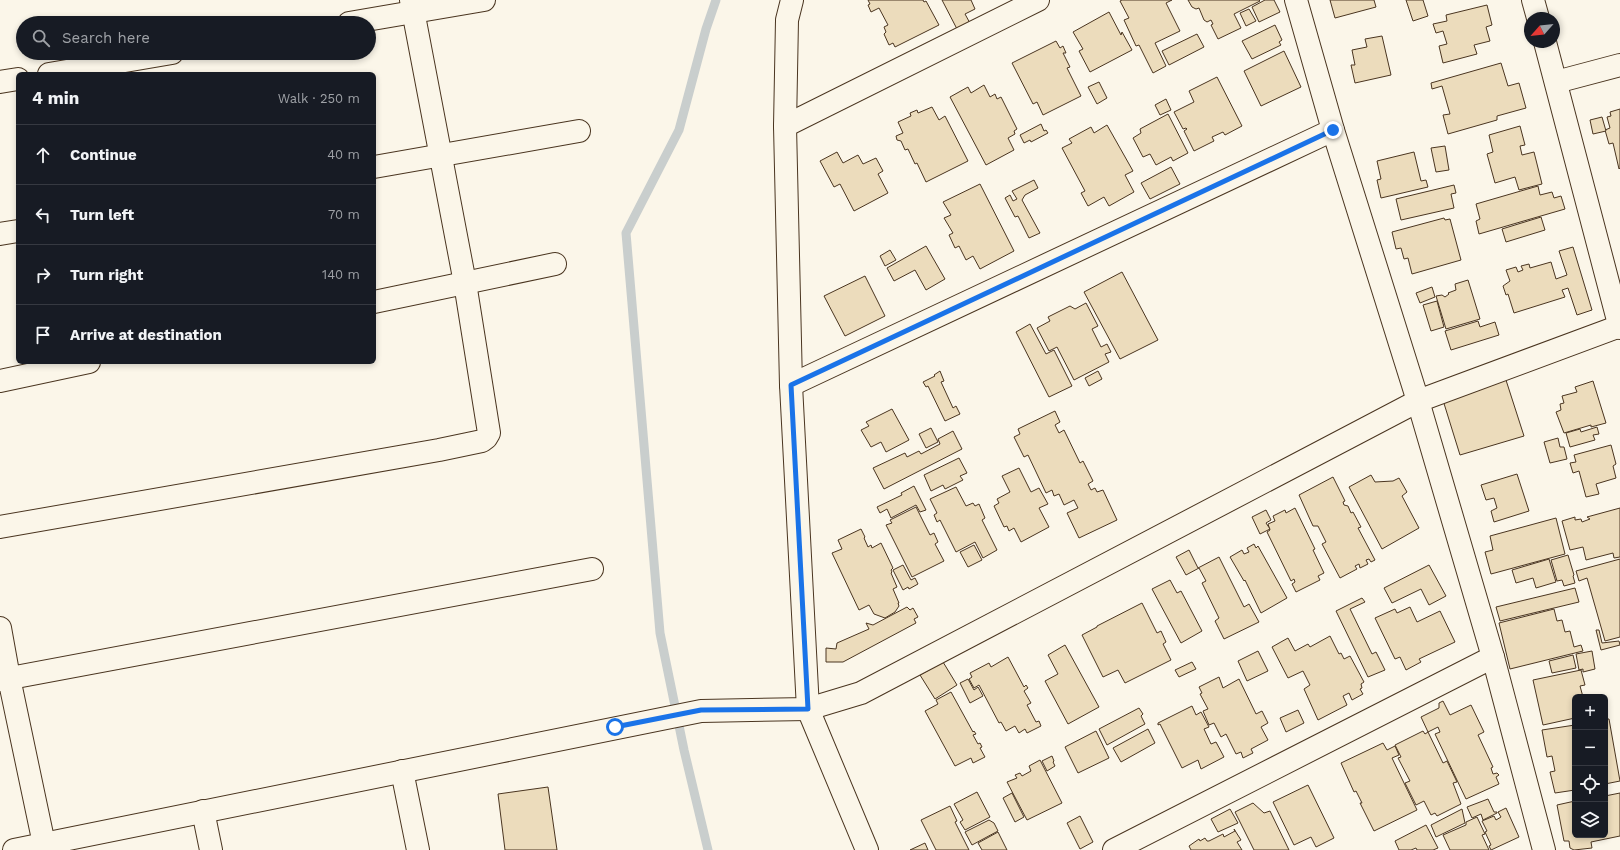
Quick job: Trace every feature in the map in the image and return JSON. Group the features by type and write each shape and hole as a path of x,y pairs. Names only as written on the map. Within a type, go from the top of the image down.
{"street":[{"path":"375,16 412,6 484,0"},
{"path":"792,0 787,20 785,126 791,385 808,709 867,850"},
{"path":"785,126 1038,0"},
{"path":"1296,0 1333,130 1418,401 1493,657 1544,850"},
{"path":"1533,0 1536,12"},
{"path":"0,527 482,441 486,438 489,433 464,283 412,6"},
{"path":"14,850 701,710 808,709 861,693 1418,401 1620,326 1547,48"},
{"path":"61,72 131,60"},
{"path":"1556,82 1620,65"},
{"path":"0,82 16,79"},
{"path":"791,385 1333,130"},
{"path":"376,168 578,131"},
{"path":"0,234 16,231"},
{"path":"376,302 555,264"},
{"path":"0,381 81,364"},
{"path":"4,679 592,569"},
{"path":"0,628 4,679 44,844"},
{"path":"1114,850 1493,657"},
{"path":"402,771 418,850"},
{"path":"203,811 211,850"}],"building":[{"path":"868,0 926,1 939,25 895,47 893,43 889,45 884,34 886,32 884,27 888,25 879,8 871,12 868,5 870,4"},
{"path":"942,0 971,0 975,9 965,14 971,25 957,29"},
{"path":"1172,0 1166,3 1180,31 1155,43 1166,66 1153,73 1139,45 1136,46 1124,20 1129,18 1120,1"},
{"path":"1188,0 1260,1 1234,14 1241,28 1218,39 1211,25 1213,24 1211,20 1207,22 1204,20 1199,8 1196,9 1192,7"},
{"path":"1265,0 1274,0 1280,12 1259,22 1252,7"},
{"path":"1330,0 1374,0 1376,7 1335,18"},
{"path":"1406,0 1423,0 1428,16 1413,21"},
{"path":"1487,5 1492,25 1486,27 1490,41 1474,45 1477,54 1443,63 1439,46 1447,44 1443,31 1436,33 1433,24 1447,21 1446,15"},
{"path":"1249,9 1256,21 1246,26 1240,13"},
{"path":"1109,12 1121,35 1122,32 1132,50 1090,72 1079,51 1083,49 1073,32"},
{"path":"1275,25 1282,40 1279,42 1281,45 1252,59 1242,41"},
{"path":"1197,34 1204,47 1169,65 1162,51"},
{"path":"1382,36 1391,75 1355,83 1351,65 1355,65 1352,50 1367,47 1365,39"},
{"path":"1056,41 1060,48 1063,46 1066,53 1063,53 1070,67 1067,68 1081,96 1043,115 1037,102 1033,104 1012,63"},
{"path":"1284,51 1301,87 1261,106 1244,71"},
{"path":"1501,63 1508,86 1519,83 1526,108 1497,116 1497,120 1448,134 1443,115 1450,114 1442,86 1432,89 1431,83"},
{"path":"1217,77 1242,126 1225,135 1223,132 1212,137 1214,141 1194,151 1184,131 1187,129 1183,129 1174,112 1194,102 1189,91"},
{"path":"1099,82 1107,98 1097,104 1088,87"},
{"path":"984,85 990,97 995,94 997,99 1001,97 1017,129 1014,131 1015,134 1008,138 1014,150 986,165 950,97 968,87 971,93"},
{"path":"1166,99 1171,110 1160,115 1155,105"},
{"path":"932,107 939,120 945,116 968,161 926,182 908,149 905,150 901,141 897,140 896,136 903,133 898,122 911,116 910,113 917,110 918,113"},
{"path":"1620,109 1619,169 1613,143 1609,144 1605,130 1610,128 1607,117 1611,116 1610,112"},
{"path":"1168,114 1188,153 1173,161 1171,157 1156,165 1150,154 1143,157 1133,138 1141,133 1140,129"},
{"path":"1602,117 1606,131 1593,134 1590,120"},
{"path":"1041,124 1044,131 1046,130 1048,133 1031,142 1030,140 1024,143 1020,135"},
{"path":"1107,125 1133,171 1125,175 1134,192 1109,206 1104,197 1088,206 1081,193 1085,191 1062,148 1072,143 1069,139 1091,127 1094,133"},
{"path":"1520,126 1525,145 1520,146 1522,155 1534,152 1542,184 1519,190 1515,177 1495,183 1487,154 1493,152 1489,135"},
{"path":"1445,146 1449,170 1436,172 1431,148"},
{"path":"837,152 843,163 858,155 863,164 876,158 883,171 878,174 888,193 854,211 840,184 834,187 820,161"},
{"path":"1414,152 1421,181 1426,180 1428,187 1381,198 1377,180 1381,179 1377,161"},
{"path":"1171,167 1180,184 1150,199 1141,183"},
{"path":"1034,180 1038,188 1025,195 1022,200 1040,233 1029,238 1018,216 1015,217 1005,198 1010,195 1013,201 1017,199 1012,191"},
{"path":"980,184 1014,251 980,269 973,256 966,260 959,246 955,248 949,235 953,233 944,218 951,215 943,202"},
{"path":"1454,185 1456,193 1451,194 1454,208 1401,220 1396,199"},
{"path":"1538,186 1540,195 1552,192 1554,198 1561,196 1565,209 1479,234 1476,221 1480,219 1476,204"},
{"path":"1541,217 1545,230 1506,242 1502,229"},
{"path":"1444,218 1445,220 1450,219 1461,260 1412,274 1408,258 1404,259 1401,248 1396,249 1392,232"},
{"path":"926,246 945,279 926,290 915,270 894,281 887,268"},
{"path":"1573,247 1592,310 1577,315 1568,288 1562,290 1565,297 1514,313 1508,294 1506,295 1503,286 1510,281 1506,270 1516,267 1518,272 1523,270 1521,266 1529,264 1530,268 1551,262 1556,279 1567,275 1559,251"},
{"path":"890,250 896,260 885,266 880,256"},
{"path":"1122,272 1158,340 1120,359 1084,292"},
{"path":"865,276 885,316 845,336 824,296"},
{"path":"1468,280 1480,319 1446,329 1436,296 1442,295 1445,297 1449,294 1448,293 1456,290 1455,284"},
{"path":"1432,287 1435,297 1420,303 1416,293"},
{"path":"1437,301 1444,327 1431,331 1423,305"},
{"path":"1086,303 1098,326 1092,329 1101,347 1107,344 1111,352 1105,354 1109,362 1074,380 1057,347 1049,351 1037,328 1050,321 1048,317 1070,306 1075,309"},
{"path":"1478,321 1480,327 1495,322 1499,335 1451,350 1445,331"},
{"path":"1030,324 1046,354 1054,350 1072,386 1049,397 1016,332"},
{"path":"940,371 944,381 941,382 953,408 956,406 960,414 945,421 928,386 926,387 923,382 935,376 934,375"},
{"path":"1098,371 1102,379 1089,386 1085,378"},
{"path":"1505,377 1524,436 1460,455 1442,397"},
{"path":"1593,381 1606,423 1591,427 1591,425 1564,433 1556,412 1561,410 1560,404 1564,403 1562,396 1577,392 1575,387"},
{"path":"892,409 909,440 886,452 881,442 871,447 861,430 869,426 866,422"},
{"path":"1055,411 1060,422 1055,425 1059,433 1064,430 1080,463 1083,461 1093,481 1088,484 1091,490 1095,488 1097,492 1103,490 1117,520 1079,538 1067,513 1078,508 1074,500 1064,505 1059,494 1054,496 1052,490 1046,493 1028,455 1024,457 1014,437 1020,434 1018,429"},
{"path":"1597,427 1599,434 1593,435 1595,440 1570,447 1566,433 1580,429 1581,432"},
{"path":"931,428 938,442 926,448 919,434"},
{"path":"953,431 962,449 884,489 873,468 905,453 907,457 919,451 921,454 940,444 938,439"},
{"path":"1558,438 1560,447 1564,447 1567,459 1550,463 1544,442"},
{"path":"1611,445 1616,464 1613,466 1616,478 1596,484 1599,494 1586,497 1579,471 1573,473 1570,463 1576,462 1574,455"},
{"path":"959,458 967,473 960,476 963,480 945,489 943,485 931,491 924,475"},
{"path":"1019,468 1031,492 1039,488 1048,504 1039,508 1049,527 1021,542 1014,528 1009,531 1007,526 1004,527 994,506 999,503 997,499 1010,492 1002,476"},
{"path":"1517,474 1529,511 1494,522 1491,511 1497,508 1494,498 1486,500 1481,485"},
{"path":"1371,475 1375,482 1393,481 1399,478 1407,492 1402,496 1419,528 1382,549 1349,487"},
{"path":"1333,477 1345,501 1343,502 1344,505 1348,506 1351,513 1353,512 1361,527 1358,528 1375,560 1371,562 1369,559 1366,560 1368,564 1360,568 1359,564 1355,566 1357,569 1340,578 1322,544 1326,542 1318,526 1313,526 1299,495"},
{"path":"914,486 926,510 920,512 916,505 891,518 887,509 880,513 877,507 902,495 901,493"},
{"path":"956,487 966,506 973,503 975,506 979,504 985,518 982,520 997,550 983,558 975,542 956,552 940,520 937,522 934,515 937,513 930,499"},
{"path":"916,507 930,535 934,533 938,542 935,544 944,561 912,577 886,525 892,523 890,520"},
{"path":"1295,508 1315,549 1313,550 1324,573 1318,576 1320,580 1296,592 1292,584 1295,582 1294,579 1291,581 1267,532 1270,530 1268,524 1275,521 1273,516 1285,510 1286,513"},
{"path":"1620,508 1620,557 1614,558 1613,553 1586,560 1583,547 1570,550 1562,521 1575,517 1575,520 1581,519 1582,522 1590,519 1587,517"},
{"path":"1266,510 1271,520 1266,523 1270,529 1260,534 1252,517"},
{"path":"1556,518 1565,554 1491,574 1485,552 1493,550 1490,536"},
{"path":"861,529 868,547 871,545 872,548 881,543 893,568 891,573 897,587 893,589 899,606 895,612 885,618 874,614 869,605 859,610 832,553 842,549 838,540"},
{"path":"1254,544 1256,548 1258,546 1287,598 1261,613 1245,580 1244,581 1230,557 1242,550 1244,554 1249,552 1247,548"},
{"path":"974,545 982,560 968,567 960,552"},
{"path":"1189,550 1198,568 1219,557 1244,607 1249,604 1259,622 1224,639 1215,621 1219,618 1202,583 1206,581 1199,568 1186,575 1176,557"},
{"path":"1568,555 1575,583 1564,586 1562,580 1557,581 1551,560"},
{"path":"1549,559 1556,582 1536,588 1533,578 1516,583 1512,570"},
{"path":"1620,559 1620,637 1605,641 1587,578 1579,581 1576,571"},
{"path":"903,565 911,580 915,578 918,584 909,589 908,587 903,590 893,570"},
{"path":"1429,565 1446,596 1429,605 1421,589 1392,603 1384,588"},
{"path":"1170,580 1177,593 1181,591 1202,631 1181,643 1152,589"},
{"path":"1575,588 1579,602 1500,621 1496,607"},
{"path":"1362,598 1365,602 1350,609 1372,654 1376,652 1385,670 1368,677 1336,611"},
{"path":"1142,603 1157,633 1161,631 1166,642 1163,644 1171,660 1125,683 1118,670 1103,677 1082,635"},
{"path":"907,607 910,610 913,608 918,617 914,619 916,623 843,662 826,662 826,648 836,649 837,643 869,629 866,623 873,625"},
{"path":"1410,607 1417,622 1440,611 1455,642 1419,659 1421,662 1406,670 1400,657 1395,659 1375,618 1395,609 1397,613"},
{"path":"1554,609 1557,621 1562,620 1565,632 1570,631 1574,647 1581,645 1583,651 1510,669 1499,623"},
{"path":"1596,630 1599,630 1602,643 1619,641 1620,645 1601,650"},
{"path":"1330,636 1339,654 1341,653 1344,659 1350,656 1364,682 1361,684 1362,688 1360,689 1363,694 1352,700 1349,693 1343,696 1347,705 1318,720 1304,689 1310,685 1303,671 1288,678 1272,647 1288,638 1295,651 1308,644 1310,647"},
{"path":"1065,645 1099,707 1068,724 1045,681 1058,674 1048,655"},
{"path":"1258,651 1268,671 1247,681 1238,661"},
{"path":"1592,651 1595,669 1583,672 1583,669 1579,670 1576,654"},
{"path":"1573,655 1576,668 1552,673 1549,661"},
{"path":"1008,657 1024,687 1026,685 1028,688 1024,691 1031,703 1027,705 1036,722 1039,721 1041,726 1027,733 1025,729 1019,733 1015,726 1006,731 1001,722 999,723 979,685 974,688 969,679 972,677 970,673 989,663 991,667"},
{"path":"943,662 957,685 935,699 920,675"},
{"path":"1192,662 1196,669 1179,677 1175,670"},
{"path":"1581,670 1585,685 1580,686 1582,694 1572,694 1572,719 1543,725 1533,680"},
{"path":"1219,677 1223,688 1239,679 1256,714 1262,711 1268,723 1261,727 1268,740 1251,749 1253,753 1243,758 1241,752 1236,754 1226,734 1221,737 1214,723 1209,725 1203,711 1208,709 1200,694 1202,693 1199,687"},
{"path":"968,679 974,690 978,687 983,696 970,703 960,683"},
{"path":"951,692 973,732 974,731 976,734 973,735 978,744 980,743 982,747 980,748 985,757 973,763 971,758 955,766 925,711 938,704 936,700"},
{"path":"1443,701 1450,715 1471,705 1484,732 1478,735 1493,767 1491,768 1493,774 1497,773 1499,775 1496,777 1499,784 1466,799 1435,734 1440,732 1438,727 1428,732 1421,717 1439,708 1439,703"},
{"path":"1192,706 1196,715 1201,712 1209,727 1204,729 1211,744 1216,742 1224,757 1201,769 1198,760 1182,768 1160,724 1158,725 1158,723"},
{"path":"1139,708 1143,714 1141,716 1145,724 1107,745 1099,729"},
{"path":"1298,710 1304,723 1286,732 1280,718"},
{"path":"1608,719 1609,719 1620,781 1608,783"},
{"path":"1572,725 1572,790 1555,793 1550,772 1555,771 1552,756 1547,757 1542,730"},
{"path":"1148,729 1155,743 1121,762 1113,748"},
{"path":"1096,731 1109,758 1078,773 1065,747"},
{"path":"1423,731 1425,734 1428,732 1443,763 1447,761 1457,782 1453,783 1461,804 1437,816 1435,813 1431,815 1424,801 1416,805 1405,783 1410,781 1398,758 1401,757 1395,745"},
{"path":"1383,743 1387,750 1395,746 1399,755 1392,758 1417,810 1374,831 1360,803 1362,803 1356,791 1354,792 1341,763"},
{"path":"1052,756 1055,766 1047,771 1042,761"},
{"path":"1040,760 1062,803 1027,820 1007,782 1017,778 1015,775 1020,773 1022,776 1031,771 1029,766"},
{"path":"1308,785 1334,838 1316,847 1311,837 1294,845 1273,802"},
{"path":"548,787 557,850 505,850 498,794"},
{"path":"977,792 990,817 965,830 960,822 963,820 954,804"},
{"path":"1012,793 1024,817 1015,822 1003,798"},
{"path":"1620,793 1620,836 1591,842 1592,848 1574,850 1570,848 1569,841 1564,841 1557,805 1572,802 1572,838 1608,838 1608,795"},
{"path":"1488,799 1494,812 1497,813 1483,820 1481,814 1472,818 1467,807"},
{"path":"1253,803 1264,813 1270,811 1289,850 1254,850 1235,812"},
{"path":"950,806 957,821 955,822 969,850 936,850 921,820"},
{"path":"1506,808 1519,837 1491,850 1489,846 1491,845 1485,832 1487,831 1482,821 1494,816 1496,820 1501,817 1498,812"},
{"path":"1230,809 1238,823 1218,832 1211,819"},
{"path":"1462,809 1465,823 1436,837 1431,825"},
{"path":"1080,816 1093,842 1080,849 1067,823"},
{"path":"1477,817 1485,834 1482,835 1489,850 1450,850 1443,835 1466,825 1466,822"},
{"path":"989,820 994,823 998,831 972,845 965,832"},
{"path":"1426,825 1438,848 1433,850 1417,850 1416,848 1411,850 1399,850 1395,841"},
{"path":"1234,829 1241,840 1237,842 1242,850 1191,850 1189,846 1199,839 1200,841 1205,838 1209,841 1223,834 1224,837 1235,831"},
{"path":"998,832 1007,850 982,850 978,843"},
{"path":"925,843 928,850 910,850"}],"waterway":[{"path":"708,850 684,750 660,633 626,233 679,130 706,29 716,0"}],"route":[{"path":"615,727 701,710 808,709 791,385 1333,130"}]}
